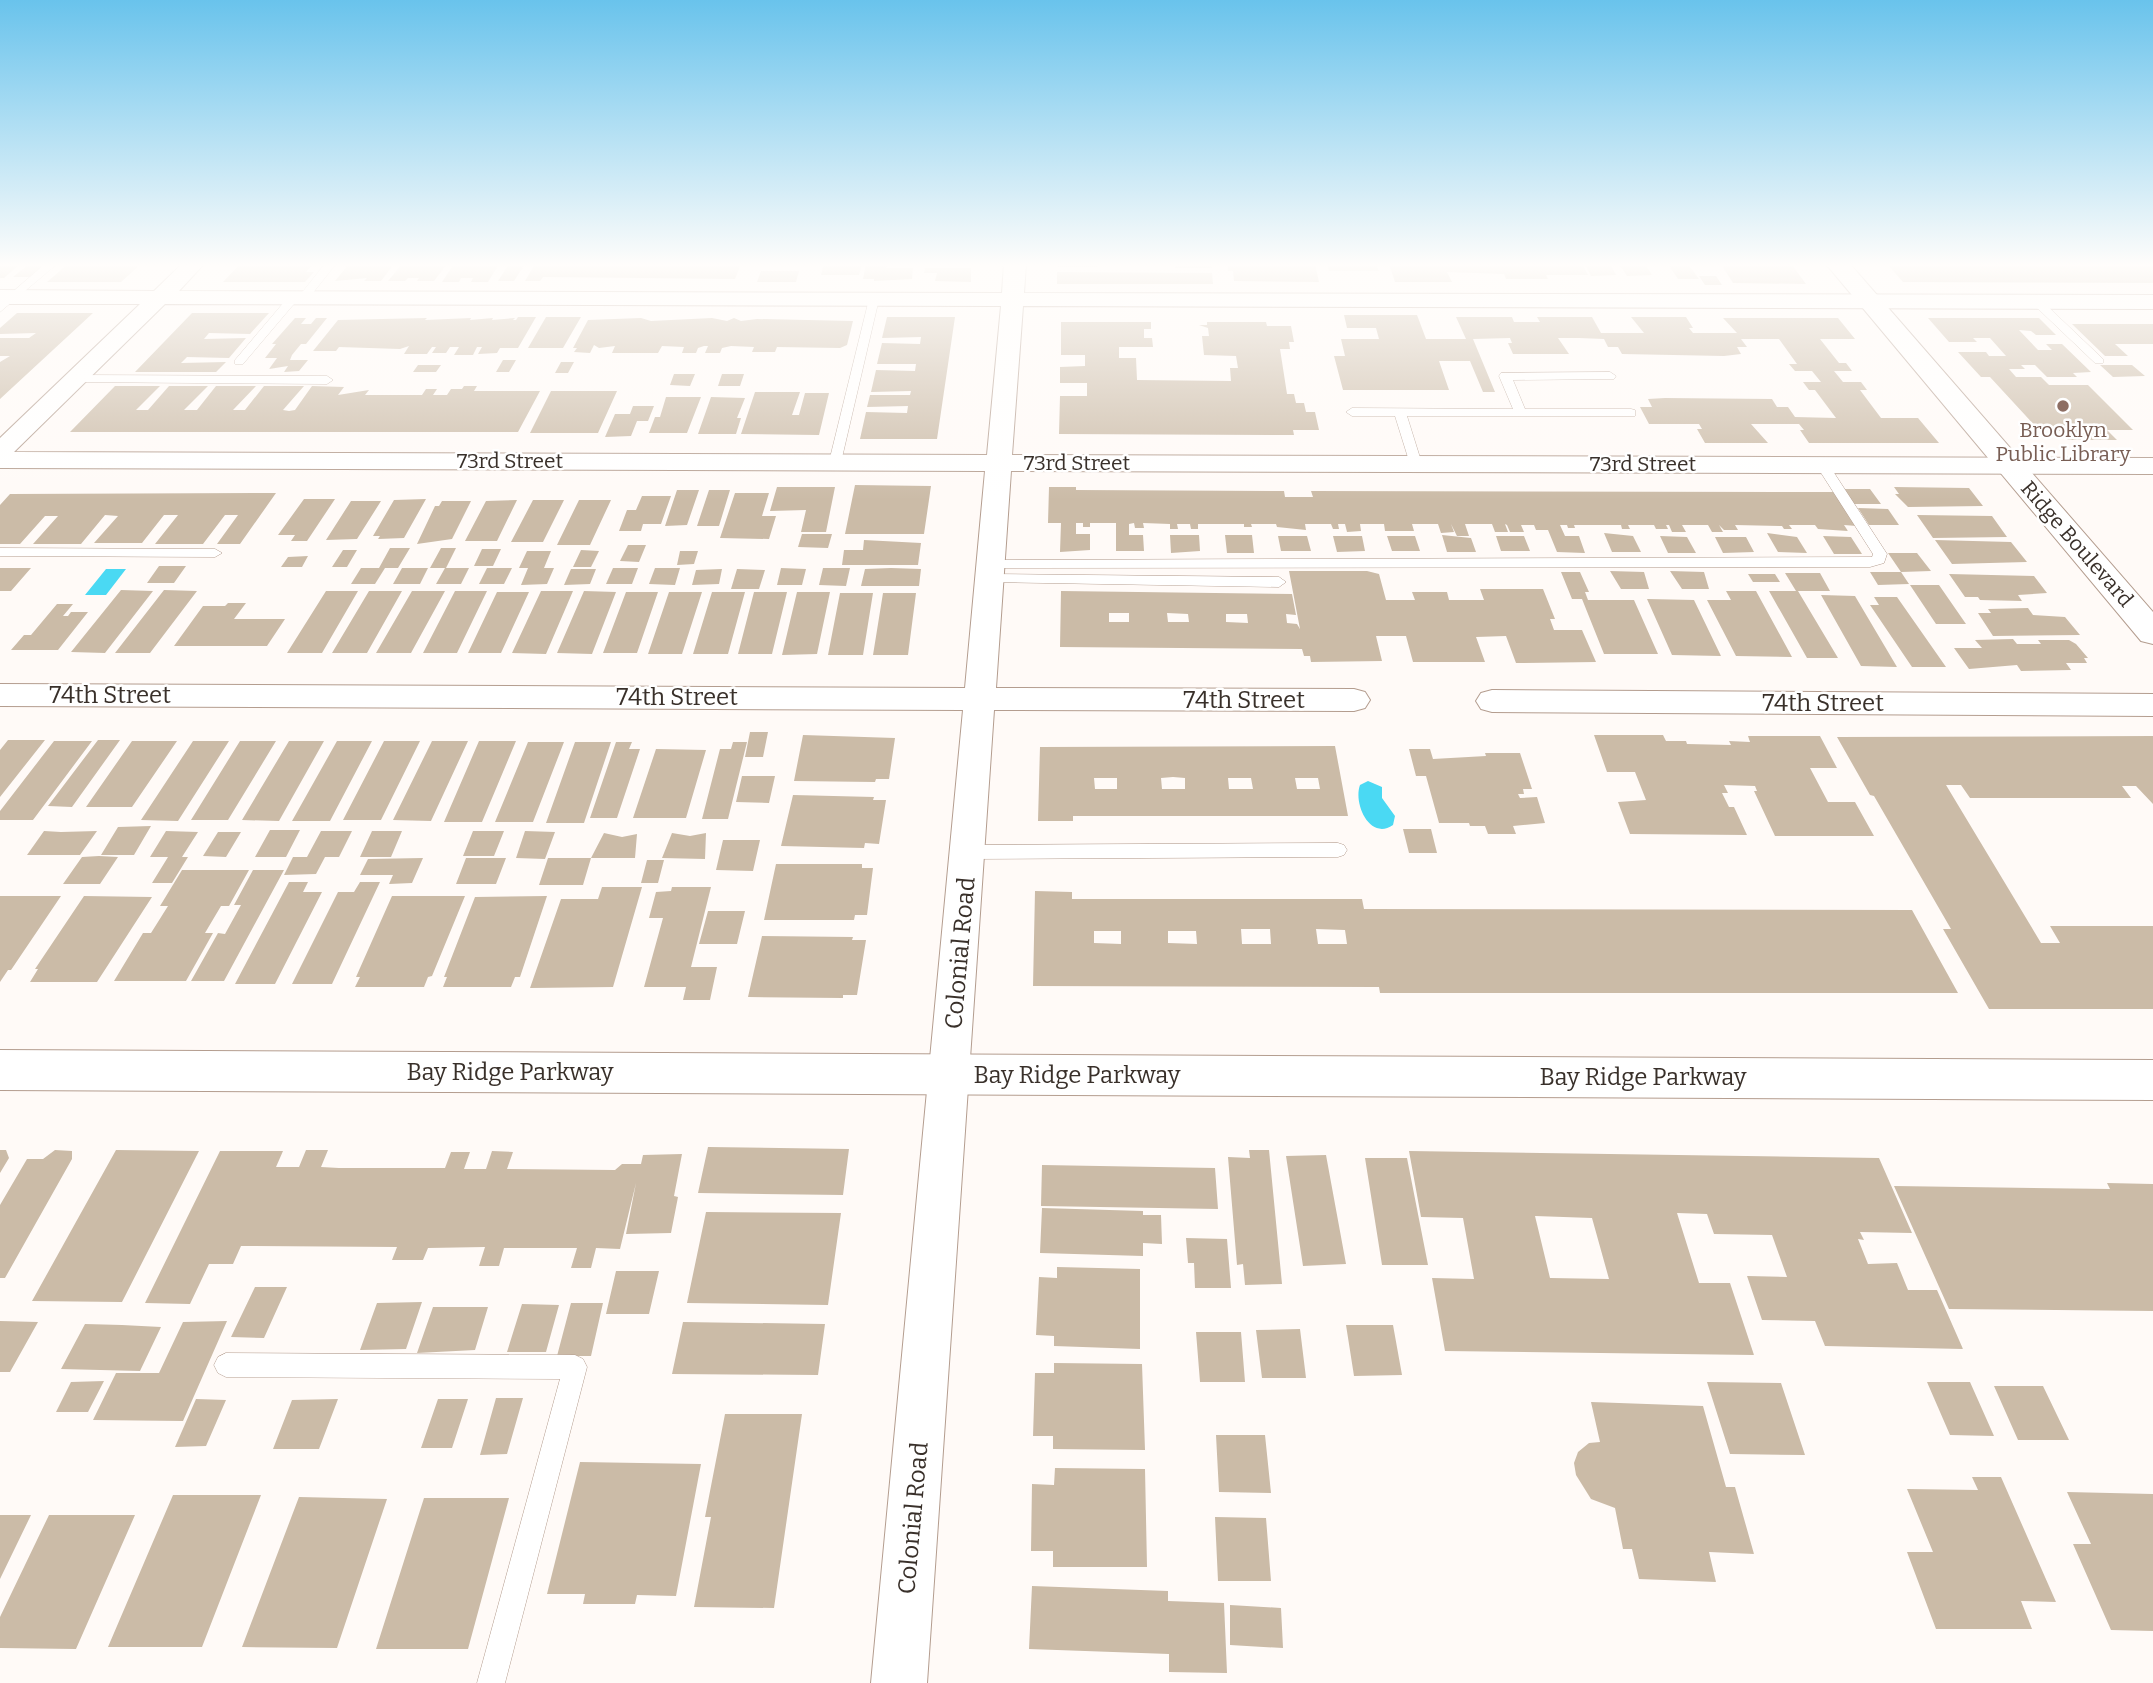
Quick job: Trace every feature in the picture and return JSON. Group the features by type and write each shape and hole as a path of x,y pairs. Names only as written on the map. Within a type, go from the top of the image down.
{"street":[{"path":"0,452 113,343"},
{"name":"Colonial Road","path":"899,1683 951,1074 1009,343"},
{"name":"Ridge Boulevard","path":"1905,343 2153,633"},
{"name":"73rd Street","path":"0,460 2153,466"},
{"name":"74th Street","path":"0,695 1354,700"},
{"name":"74th Street","path":"1492,701 2153,705"},
{"name":"Bay Ridge Parkway","path":"0,1070 2153,1080"}],"lane":[{"path":"240,362 258,343"},
{"path":"835,462 864,343"},
{"path":"2080,343 2099,360"},
{"path":"1521,413 1505,376 1610,376"},
{"path":"76,379 327,380"},
{"path":"1352,412 1631,413"},
{"path":"1400,412 1416,464"},
{"path":"992,571 1870,563 1879,560 1880,554 1822,465"},
{"path":"0,552 215,553"},
{"path":"992,571 1279,582"},
{"path":"969,852 1338,850"},
{"path":"226,1365 575,1367 491,1683"}],"water":[{"path":"106,569 126,569 106,595 85,595"},
{"path":"1368,781 1382,787 1382,798 1395,816 1393,825 1385,829 1371,824 1361,810 1358,793 1360,785"}],"building":[{"path":"0,343 61,343 0,399 0,362 10,356 0,356"},
{"path":"163,343 242,343 229,358 187,357 181,363 226,362 216,372 135,372"},
{"path":"307,343 301,344 290,360 308,360 299,371 284,372 288,366 269,369 277,358 265,358 276,344 272,344"},
{"path":"320,343 521,343 518,348 500,348 497,353 478,354 482,347 477,347 473,355 454,355 459,347 450,347 446,353 432,353 436,347 432,347 427,354 404,354 409,346 400,349 339,347 336,351 313,351"},
{"path":"531,343 566,343 563,348 528,348"},
{"path":"576,343 848,343 840,348 777,347 775,352 752,352 754,347 731,346 722,348 720,353 705,353 708,346 698,348 696,353 682,353 684,347 662,346 658,353 612,353 615,346 599,348 594,345 590,353 574,352 577,348 573,348"},
{"path":"882,343 951,343 937,439 860,439 866,412 907,413 908,406 867,407 870,395 910,395 911,391 871,392 876,370 915,371 916,364 877,364"},
{"path":"1061,343 1153,343 1153,347 1119,347 1119,358 1136,358 1137,380 1231,381 1230,368 1238,368 1236,356 1204,355 1203,343 1289,343 1290,349 1280,349 1287,394 1294,394 1296,403 1304,403 1306,412 1315,412 1319,430 1293,430 1294,435 1059,434 1060,396 1087,396 1087,383 1060,383 1060,367 1085,366 1085,355 1061,355"},
{"path":"1342,343 1474,343 1495,392 1483,392 1470,361 1439,361 1449,390 1343,390 1334,356 1345,356"},
{"path":"1508,343 1561,343 1569,354 1513,354"},
{"path":"1606,343 1744,343 1747,347 1737,347 1741,354 1724,356 1622,354 1618,347 1608,347"},
{"path":"1782,343 1823,343 1839,363 1846,363 1852,371 1834,371 1843,382 1861,382 1867,390 1860,390 1881,418 1918,418 1939,443 1809,443 1799,424 1751,424 1768,443 1705,443 1697,429 1702,429 1699,424 1649,424 1640,407 1652,407 1648,399 1772,399 1777,407 1788,407 1795,417 1836,418 1815,390 1809,390 1803,382 1821,382 1812,371 1795,371 1789,364 1797,364"},
{"name":"Brooklyn Public Library","path":"1994,343 2031,343 2038,350 2052,350 2046,344 2062,344 2091,372 2073,373 2077,377 2047,377 2035,365 2021,365 2025,369 2009,369 2016,377 2041,377 2049,385 2088,385 2133,430 2107,430 2117,440 2068,440 2057,428 2037,428 1990,377 1981,377 1958,352 1986,352 1989,356 2006,356"},
{"path":"2091,343 2153,343 2115,344 2128,356 2105,356"},
{"path":"503,360 516,360 509,372 496,372"},
{"path":"561,362 574,362 568,373 555,373"},
{"path":"418,365 441,365 436,372 413,372"},
{"path":"2100,365 2132,365 2145,376 2113,377"},
{"path":"674,374 695,374 690,386 670,385"},
{"path":"722,374 744,374 740,386 718,386"},
{"path":"115,386 160,386 136,410 148,410 169,386 208,386 184,410 197,410 216,386 256,386 233,410 245,410 264,386 304,386 283,410 289,411 295,410 312,386 344,387 338,395 369,390 365,395 422,395 426,389 437,389 433,395 447,395 451,389 462,389 464,386 477,386 474,391 540,391 518,432 70,432"},
{"path":"551,391 617,391 598,433 530,433"},
{"path":"755,392 800,392 792,415 799,415 805,393 829,393 819,435 741,434"},
{"path":"666,397 701,397 687,433 649,433 655,417 660,417"},
{"path":"711,397 745,398 737,418 741,418 736,434 698,434"},
{"path":"633,406 654,406 648,421 637,421 631,436 605,437 615,414 630,414"},
{"path":"855,485 931,486 924,534 845,534"},
{"path":"777,487 835,487 826,532 801,532 806,510 770,511"},
{"path":"1049,487 1076,487 1076,490 1284,491 1285,497 1313,497 1311,491 1834,492 1857,526 1844,525 1848,531 1818,529 1815,525 1789,525 1792,529 1784,529 1782,526 1735,525 1738,530 1724,530 1719,525 1723,532 1712,532 1708,525 1682,525 1686,532 1672,532 1669,525 1666,525 1668,529 1656,529 1654,525 1628,525 1630,529 1622,529 1621,525 1574,525 1575,528 1568,528 1567,525 1560,525 1565,536 1579,536 1585,553 1557,552 1548,530 1536,530 1534,525 1521,525 1524,532 1510,532 1505,524 1508,532 1495,532 1492,524 1465,524 1469,536 1457,536 1451,524 1454,532 1441,533 1438,524 1412,524 1414,531 1385,531 1384,524 1360,524 1361,531 1347,532 1345,524 1338,524 1339,529 1333,529 1331,524 1305,524 1306,530 1277,527 1276,524 1251,524 1252,527 1244,527 1244,524 1198,524 1198,529 1191,529 1190,524 1177,524 1178,529 1170,529 1170,524 1143,523 1144,528 1135,528 1134,523 1129,524 1129,535 1143,535 1144,551 1116,551 1116,523 1090,523 1090,527 1083,527 1083,523 1076,523 1076,534 1090,534 1090,550 1060,552 1061,523 1048,523"},
{"path":"1894,487 1969,488 1983,506 1908,507 1895,494 1899,494"},
{"path":"1843,489 1870,489 1881,504 1854,504"},
{"path":"677,490 699,490 687,525 665,526"},
{"path":"709,490 730,490 719,526 697,526"},
{"path":"276,493 240,544 217,544 238,515 225,515 203,544 155,544 178,515 164,515 142,543 94,543 118,516 105,515 81,544 33,544 58,516 45,516 20,544 0,544 0,505 10,494"},
{"path":"735,493 769,493 762,516 776,516 769,539 720,538"},
{"path":"642,496 671,496 661,524 643,524 641,531 619,531 627,510 636,510"},
{"path":"304,499 335,499 307,541 291,541 295,535 278,535"},
{"path":"426,499 404,538 378,539 380,536 373,536 394,500"},
{"path":"517,500 497,541 465,541 486,501"},
{"path":"533,500 564,500 543,542 511,542"},
{"path":"579,500 611,500 590,545 557,545"},
{"path":"351,501 381,501 357,539 326,540"},
{"path":"442,501 471,501 452,539 417,544 435,506 439,506"},
{"path":"1858,508 1888,509 1899,525 1869,525"},
{"path":"1917,515 1992,516 2007,537 1933,538"},
{"path":"1604,533 1633,536 1641,552 1612,552"},
{"path":"1767,533 1797,537 1807,553 1778,552"},
{"path":"802,534 832,534 828,548 798,547"},
{"path":"1170,535 1199,535 1200,551 1171,553"},
{"path":"1225,535 1252,535 1254,553 1227,553"},
{"path":"1442,535 1471,538 1476,552 1447,552"},
{"path":"1278,536 1307,536 1311,551 1281,551"},
{"path":"1333,536 1362,536 1365,551 1337,552"},
{"path":"1387,536 1415,536 1420,551 1392,551"},
{"path":"1496,536 1524,536 1530,551 1501,551"},
{"path":"1660,536 1687,537 1696,553 1668,553"},
{"path":"1823,536 1851,537 1862,554 1834,554"},
{"path":"1715,537 1746,537 1754,552 1723,553"},
{"path":"864,540 921,543 918,565 842,565 844,550 863,550"},
{"path":"1935,540 2011,542 2027,562 1952,564"},
{"path":"628,545 646,545 639,562 620,561"},
{"path":"390,548 410,548 398,568 385,568 375,584 351,584 361,568 379,568"},
{"path":"441,548 456,548 446,568 430,568"},
{"path":"482,549 501,549 493,566 474,566"},
{"path":"343,550 357,550 347,567 332,567"},
{"path":"581,550 599,551 591,567 573,567"},
{"path":"527,551 551,551 544,568 554,568 547,584 521,585 528,568 519,568"},
{"path":"680,551 698,551 694,564 677,565"},
{"path":"1888,553 1917,553 1931,571 1901,572"},
{"path":"308,556 302,567 281,567 288,557"},
{"path":"159,566 186,566 174,583 147,583"},
{"path":"0,568 31,568 11,591 0,591"},
{"path":"402,568 428,568 420,584 393,584"},
{"path":"445,568 469,568 461,584 436,584"},
{"path":"487,568 512,568 504,584 479,584"},
{"path":"613,568 638,568 632,584 606,584"},
{"path":"655,568 680,568 675,585 649,584"},
{"path":"781,568 806,569 802,585 777,585"},
{"path":"823,568 850,568 846,586 819,585"},
{"path":"571,569 596,569 590,584 564,585"},
{"path":"722,569 719,584 692,585 696,570"},
{"path":"737,569 765,570 759,589 731,589"},
{"path":"865,569 921,569 919,586 861,586"},
{"path":"1289,571 1367,571 1379,574 1386,600 1415,600 1412,592 1447,592 1449,600 1484,600 1480,589 1543,589 1555,619 1550,619 1554,630 1582,630 1596,662 1516,663 1506,636 1476,637 1485,662 1413,662 1406,636 1376,636 1382,661 1311,662 1310,656 1304,656 1302,649 1060,647 1061,591 1292,594 1296,615 1286,614 1287,623 1297,624 1300,629","holes":["1109,613 1129,613 1129,622 1109,622","1167,613 1188,614 1189,622 1168,622","1226,614 1247,614 1248,623 1226,622"]},
{"path":"1610,571 1644,572 1649,589 1621,589"},
{"path":"1670,571 1704,572 1709,589 1682,589"},
{"path":"1561,572 1580,572 1589,592 1585,592 1588,600 1634,600 1658,654 1604,654 1582,599 1572,599"},
{"path":"1870,572 1901,572 1909,584 1878,585"},
{"path":"1785,573 1820,573 1830,591 1798,591 1838,658 1807,658 1769,591 1796,591"},
{"path":"1748,574 1775,574 1780,582 1753,582"},
{"path":"1949,574 2034,576 2047,593 2018,595 2022,601 1980,600 1978,597 1965,597"},
{"path":"1910,585 1939,585 1966,624 1936,624"},
{"path":"121,590 153,591 105,653 71,652"},
{"path":"164,590 197,591 150,653 115,653"},
{"path":"326,591 358,591 322,653 287,653"},
{"path":"369,591 402,591 367,653 332,653"},
{"path":"412,591 445,591 411,653 376,653"},
{"path":"455,591 487,591 457,653 423,653"},
{"path":"541,591 573,591 546,654 512,653"},
{"path":"584,591 616,592 592,654 557,653"},
{"path":"1726,591 1756,591 1792,657 1736,656 1707,600 1731,600"},
{"path":"497,592 529,592 501,653 468,653"},
{"path":"626,592 658,592 637,653 603,653"},
{"path":"669,592 702,592 682,654 648,654"},
{"path":"712,592 745,592 728,654 693,654"},
{"path":"754,592 787,592 772,654 738,654"},
{"path":"797,592 830,592 817,654 782,655"},
{"path":"840,593 873,593 863,655 828,655"},
{"path":"883,593 916,593 908,655 873,655"},
{"path":"1821,595 1855,596 1897,667 1861,666"},
{"path":"1874,597 1897,597 1946,667 1912,667 1870,605 1879,605"},
{"path":"1647,599 1694,600 1721,656 1672,655"},
{"path":"228,603 246,603 234,619 285,619 267,646 174,646 203,606 225,606"},
{"path":"57,604 73,604 63,616 68,616 71,612 88,612 58,650 11,650 24,635 31,635"},
{"path":"2028,608 2033,615 2065,617 2080,635 1993,636 1978,613 1991,613 1988,609"},
{"path":"2013,639 2017,644 2041,644 2038,640 2069,640 2088,658 2084,658 2087,663 2066,663 2071,670 2021,671 2017,665 1969,669 1954,648 1982,648 1975,640"},
{"path":"750,732 768,732 763,757 745,757"},
{"path":"803,735 895,738 889,779 876,779 875,782 794,781"},
{"path":"1594,735 1663,735 1666,741 1731,745 1729,741 1750,742 1748,736 1820,736 1837,768 1810,768 1828,802 1855,802 1874,836 1775,836 1754,791 1757,791 1755,786 1724,785 1728,793 1722,793 1729,807 1734,807 1747,835 1630,834 1618,802 1646,800 1635,772 1607,772"},
{"path":"2153,736 2153,804 2136,786 2122,786 2131,798 1970,798 1961,785 1946,785 2041,943 2060,943 2050,926 2153,926 2153,1009 1989,1009 1943,929 1951,929 1837,737"},
{"path":"8,740 45,740 0,797 0,750"},
{"path":"98,740 120,740 72,807 48,806"},
{"path":"54,741 92,741 33,820 0,820 0,811"},
{"path":"132,741 177,741 132,807 86,807"},
{"path":"193,741 229,741 178,821 141,820"},
{"path":"240,741 276,741 228,820 191,820"},
{"path":"289,741 324,741 279,821 242,820"},
{"path":"337,741 372,741 330,821 292,821"},
{"path":"384,741 420,741 381,820 343,820"},
{"path":"432,741 468,741 431,821 393,820"},
{"path":"479,741 516,741 482,822 444,822"},
{"path":"528,742 564,742 533,822 495,822"},
{"path":"575,742 611,742 584,823 546,823"},
{"path":"616,742 632,742 629,749 640,749 617,818 590,818"},
{"path":"733,742 747,742 728,819 702,819 720,749 731,749"},
{"path":"1335,746 1348,816 1073,816 1073,821 1038,821 1040,747","holes":["1094,778 1117,778 1117,789 1095,789","1161,778 1185,778 1185,789 1162,789","1228,778 1251,778 1253,789 1229,789","1295,778 1318,778 1320,789 1297,789"]},
{"path":"656,749 706,750 686,818 633,818"},
{"path":"1409,749 1430,749 1433,759 1486,756 1485,753 1520,753 1532,789 1523,789 1524,794 1518,794 1520,798 1537,797 1545,823 1513,826 1516,834 1488,834 1485,826 1439,823 1426,776 1416,776"},
{"path":"742,776 775,776 769,803 736,802"},
{"path":"793,795 874,797 873,800 886,800 879,844 865,843 864,848 781,846"},
{"path":"151,826 134,855 101,855 118,827"},
{"path":"1403,829 1431,829 1437,853 1409,853"},
{"path":"270,830 300,830 286,857 255,857"},
{"path":"44,831 97,831 80,855 27,855"},
{"path":"166,831 198,832 182,857 188,857 172,883 152,883 168,857 150,857"},
{"path":"321,831 352,831 339,857 325,857 316,874 284,875 293,857 307,857"},
{"path":"372,831 402,831 391,857 360,857"},
{"path":"473,831 504,831 494,856 463,856"},
{"path":"525,831 555,832 545,859 516,858"},
{"path":"218,832 241,832 226,857 203,856"},
{"path":"604,833 622,837 637,834 635,858 591,858"},
{"path":"672,833 690,836 706,833 705,859 662,858"},
{"path":"723,840 760,840 753,871 716,870"},
{"path":"82,857 118,857 100,884 63,884"},
{"path":"423,858 412,883 389,884 393,875 360,875 368,859"},
{"path":"466,858 506,858 496,884 456,884"},
{"path":"548,858 591,858 583,885 539,885"},
{"path":"647,860 664,860 658,883 641,883"},
{"path":"776,864 862,864 862,868 873,868 867,915 855,915 854,920 764,920"},
{"path":"182,870 249,870 229,906 221,906 205,933 213,933 186,981 114,981 143,933 151,933 168,906 160,906"},
{"path":"253,870 284,870 224,981 191,981 218,933 225,934 241,905 234,905"},
{"path":"289,882 308,882 303,892 322,892 275,984 235,984"},
{"path":"360,882 380,882 332,984 292,984 338,892 354,892"},
{"path":"602,887 642,887 613,987 530,988 561,899 598,899"},
{"path":"672,887 711,887 691,967 717,967 710,1000 683,1000 686,987 644,987 663,918 649,918 656,892 671,891"},
{"path":"1035,891 1072,892 1072,899 1362,899 1364,909 1912,910 1958,993 1380,993 1379,987 1033,986","holes":["1241,929 1270,929 1271,944 1242,944","1316,929 1345,930 1347,944 1318,944","1094,931 1121,931 1121,944 1094,943","1168,931 1196,931 1197,944 1168,943"]},
{"path":"0,896 61,896 0,982"},
{"path":"84,896 152,897 97,982 30,982 38,969 35,969"},
{"path":"392,896 465,896 432,976 428,977 424,987 355,987 360,977 356,977"},
{"path":"547,896 520,977 515,977 511,987 443,987 447,977 444,977 475,897"},
{"path":"708,911 745,911 737,944 699,944"},
{"path":"762,936 853,937 852,940 866,940 857,995 843,995 843,998 748,997"},
{"path":"708,1147 849,1149 843,1195 698,1193"},
{"path":"0,1150 6,1150 9,1158 0,1173"},
{"path":"55,1150 72,1151 72,1159 5,1278 0,1278 0,1205 27,1159 43,1159"},
{"path":"116,1150 199,1151 122,1302 32,1301"},
{"path":"306,1150 328,1150 321,1167 339,1168 445,1168 451,1152 470,1152 464,1169 486,1169 492,1151 513,1152 507,1169 615,1170 622,1164 641,1164 643,1155 682,1154 674,1196 678,1197 671,1233 626,1234 636,1183 620,1249 596,1248 591,1268 571,1268 577,1248 504,1248 499,1266 479,1266 485,1247 428,1248 423,1260 392,1260 397,1247 241,1246 233,1264 209,1264 190,1304 145,1303 220,1151 283,1151 276,1167 299,1167"},
{"path":"1249,1150 1269,1150 1282,1284 1245,1285 1243,1264 1237,1265 1228,1157 1250,1158"},
{"path":"1409,1151 1879,1158 1912,1233 1860,1232 1864,1240 1858,1239 1868,1264 1897,1263 1908,1290 1937,1290 1963,1349 1825,1346 1815,1321 1762,1320 1747,1276 1787,1277 1772,1235 1714,1234 1707,1214 1677,1213 1699,1283 1730,1283 1754,1355 1445,1351 1432,1278 1474,1279 1463,1218 1421,1217","holes":["1535,1216 1592,1218 1609,1279 1550,1278"]},
{"path":"1326,1155 1346,1264 1303,1266 1286,1156"},
{"path":"1365,1158 1407,1158 1428,1265 1382,1265"},
{"path":"1042,1165 1215,1168 1218,1209 1041,1206"},
{"path":"2107,1183 2153,1184 2153,1311 1949,1309 1894,1186 2110,1189"},
{"path":"1042,1208 1143,1211 1143,1215 1161,1215 1162,1244 1143,1243 1143,1256 1040,1253"},
{"path":"706,1212 841,1213 828,1305 687,1303"},
{"path":"1186,1238 1227,1239 1231,1288 1195,1288 1194,1263 1188,1263"},
{"path":"1057,1267 1140,1269 1140,1349 1054,1346 1054,1336 1036,1335 1039,1277 1057,1278"},
{"path":"616,1271 659,1271 649,1314 606,1314"},
{"path":"255,1287 287,1287 264,1338 231,1337"},
{"path":"422,1302 406,1349 360,1350 377,1303"},
{"path":"571,1303 603,1303 591,1356 557,1356"},
{"path":"522,1304 559,1305 546,1352 507,1352"},
{"path":"433,1307 488,1307 475,1350 417,1353"},
{"path":"0,1321 38,1322 10,1372 0,1372"},
{"path":"227,1321 183,1421 93,1420 116,1373 159,1373 183,1322"},
{"path":"683,1322 825,1324 818,1375 672,1374"},
{"path":"85,1324 161,1327 140,1371 61,1369"},
{"path":"1346,1325 1393,1325 1402,1375 1354,1376"},
{"path":"1300,1329 1306,1378 1262,1378 1256,1330"},
{"path":"1196,1332 1241,1332 1245,1382 1200,1382"},
{"path":"1054,1363 1142,1364 1145,1450 1053,1449 1053,1436 1033,1436 1035,1373 1054,1373"},
{"path":"104,1381 88,1412 56,1412 71,1382"},
{"path":"1707,1382 1781,1383 1805,1455 1730,1454"},
{"path":"1927,1382 1970,1382 1994,1436 1950,1435"},
{"path":"1994,1386 2043,1386 2069,1440 2018,1440"},
{"path":"496,1398 523,1398 507,1454 480,1455"},
{"path":"196,1399 226,1400 206,1446 175,1447"},
{"path":"338,1399 319,1449 273,1449 292,1400"},
{"path":"438,1399 468,1399 452,1448 421,1448"},
{"path":"1591,1402 1703,1406 1726,1487 1735,1487 1754,1554 1709,1552 1716,1582 1639,1579 1632,1549 1623,1549 1615,1508 1591,1499 1576,1475 1574,1463 1578,1452 1589,1443 1600,1442"},
{"path":"725,1414 802,1414 774,1608 694,1607 711,1517 705,1517"},
{"path":"1216,1435 1265,1435 1271,1493 1219,1492"},
{"path":"580,1462 701,1464 676,1596 637,1595 635,1604 583,1604 585,1594 547,1594"},
{"path":"1055,1468 1145,1469 1147,1567 1053,1567 1053,1551 1031,1551 1032,1484 1054,1485"},
{"path":"1972,1477 2001,1477 2056,1602 2021,1601 2032,1629 1936,1629 1907,1552 1933,1552 1907,1489 1978,1490"},
{"path":"2067,1492 2153,1494 2153,1631 2111,1630 2073,1544 2091,1544"},
{"path":"173,1495 261,1495 202,1647 108,1647"},
{"path":"299,1497 387,1499 337,1648 242,1647"},
{"path":"424,1498 509,1498 468,1649 376,1649"},
{"path":"0,1515 31,1515 0,1579"},
{"path":"49,1515 135,1515 76,1649 0,1648 0,1617"},
{"path":"1215,1517 1266,1518 1271,1581 1218,1581"},
{"path":"1032,1586 1168,1591 1168,1601 1224,1603 1227,1673 1169,1672 1169,1654 1029,1649"},
{"path":"1230,1605 1281,1608 1283,1648 1230,1645"}],"place":[{"name":"Brooklyn Public Library","path":"2063,406"}]}
